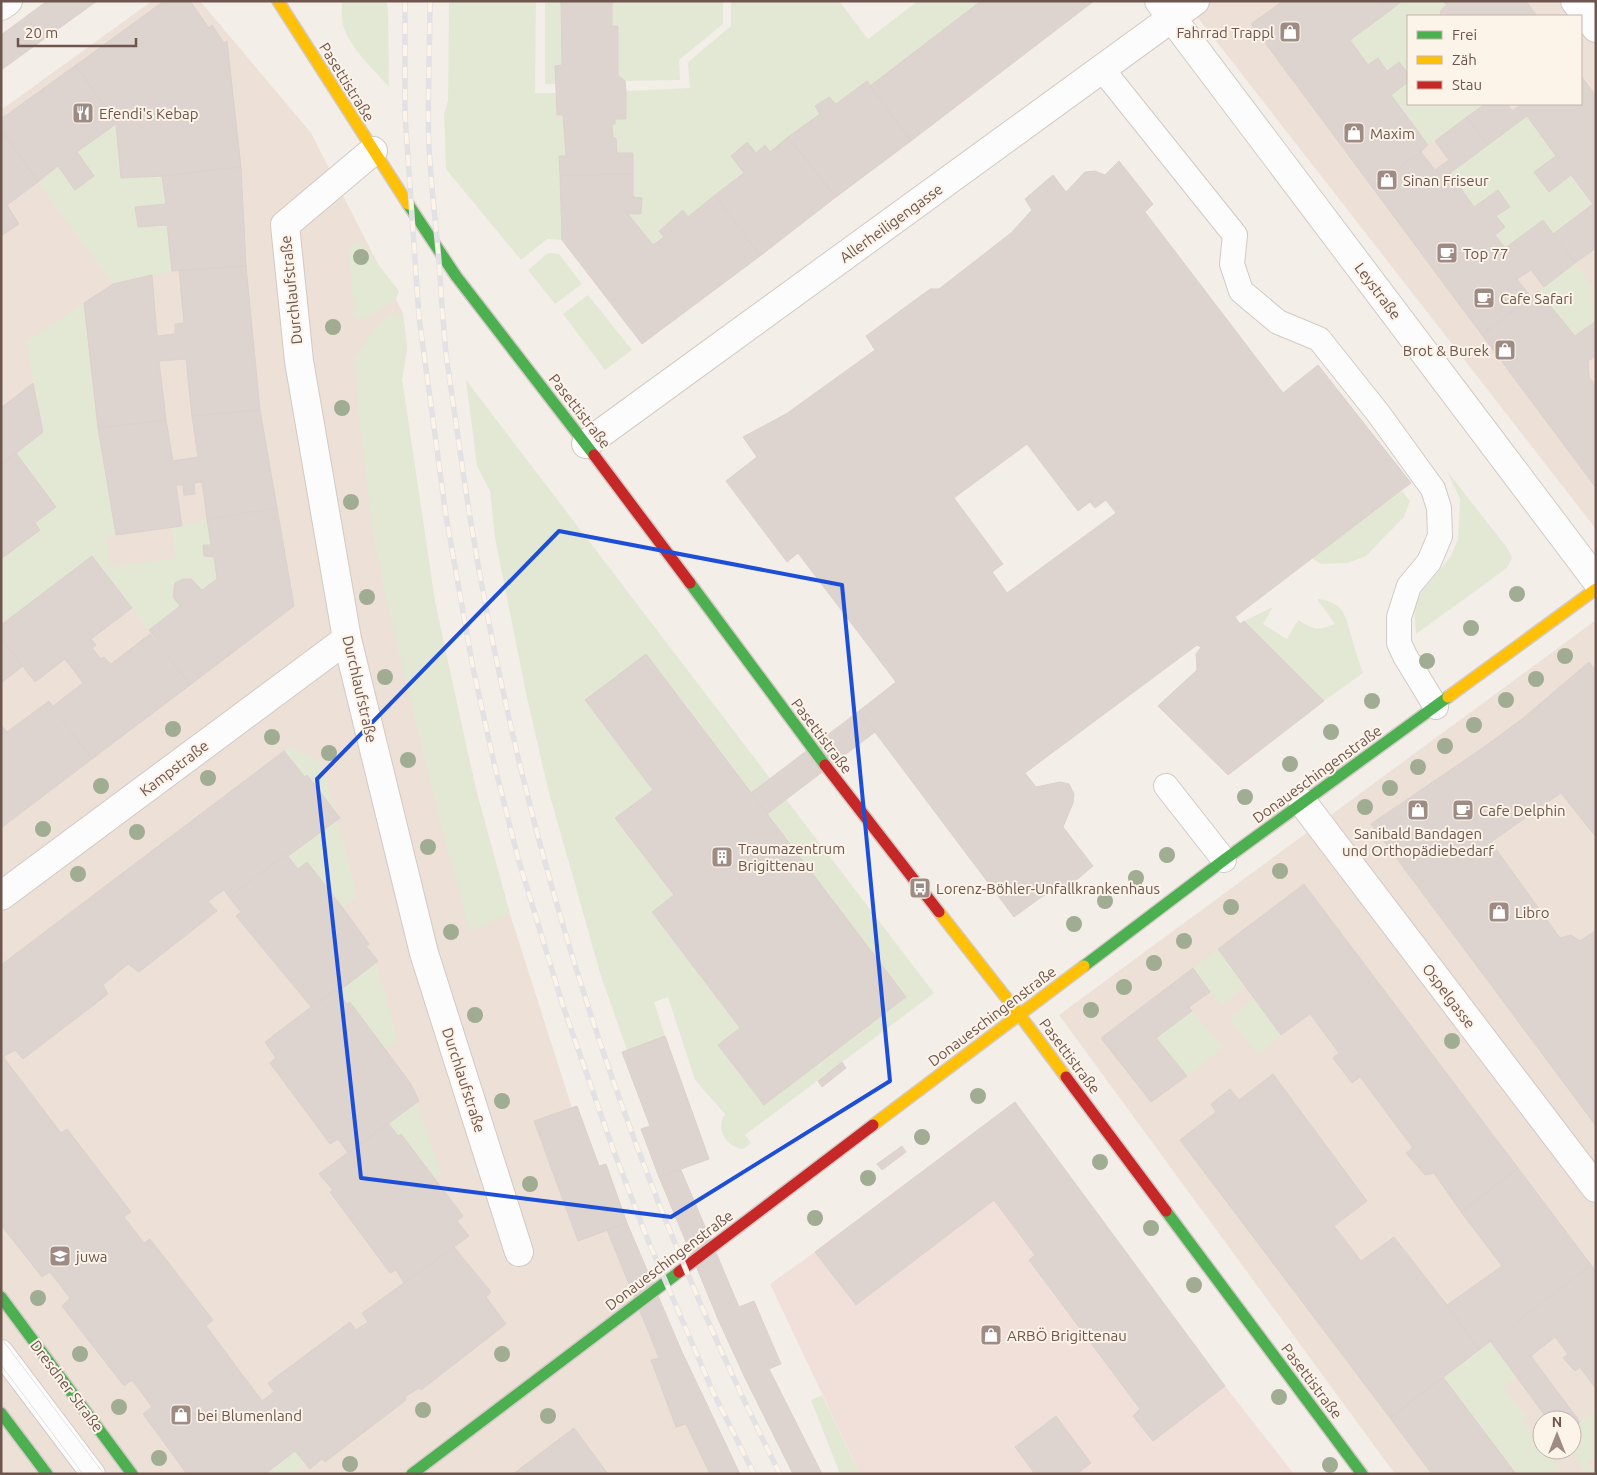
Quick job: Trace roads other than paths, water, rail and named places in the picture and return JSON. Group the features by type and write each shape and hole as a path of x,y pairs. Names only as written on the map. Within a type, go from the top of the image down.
{"street":[{"path":"1,6 8,1"},
{"name":"Pasettistraße","path":"278,1 373,151 456,276 586,444 856,807 1019,1014 1362,1474"},
{"name":"Allerheiligengasse","path":"586,444 1102,69 1166,10 1194,1"},
{"path":"1576,1 1596,28"},
{"name":"Leystraße","path":"1166,10 1596,580"},
{"name":"Durchlaufstraße","path":"373,151 285,226 299,361 347,639 424,953 519,1252"},
{"name":"Donaueschingenstraße","path":"412,1474 1224,860 1596,589"},
{"name":"Kampstraße","path":"1,896 347,639"},
{"name":"Ospelgasse","path":"1303,803 1596,1188"},
{"name":"Dresdner Straße","path":"1,1297 132,1474"},
{"path":"1,1412 47,1474"}],"lane":[{"path":"1102,69 1235,235 1232,264 1241,291 1278,322 1319,339 1378,414 1433,489 1439,508 1440,536 1429,562 1410,586 1399,616 1399,643 1436,707"},
{"path":"1166,786 1224,860"},
{"path":"1,1352 93,1474"}],"tram line":[{"path":"1,1338 104,1474"},
{"path":"1,1365 83,1474"}],"railway":[{"path":"405,1 405,115 419,317 446,516 473,668 494,763 518,858 563,1006 613,1149 647,1238 713,1392 754,1474"},
{"path":"430,1 429,147 446,354 479,572 506,706 539,838 576,969 619,1098 668,1225 721,1350 780,1474"}],"place":[{"name":"Fahrrad Trappl","path":"1290,32"},
{"name":"Efendi's Kebap","path":"83,113"},
{"name":"Maxim","path":"1354,133"},
{"name":"Sinan Friseur","path":"1387,180"},
{"name":"Top 77","path":"1447,253"},
{"name":"Cafe Safari","path":"1484,298"},
{"name":"Brot & Burek","path":"1505,350"},
{"name":"Sanibald Bandagen und Orthopädiebedarf","path":"1418,810"},
{"name":"Cafe Delphin","path":"1463,810"},
{"name":"Traumazentrum Brigittenau","path":"722,857"},
{"name":"Lorenz-Böhler-Unfallkrankenhaus","path":"920,888"},
{"name":"Libro","path":"1499,912"},
{"name":"juwa","path":"60,1256"},
{"name":"ARBÖ Brigittenau","path":"991,1335"},
{"name":"bei Blumenland","path":"181,1415"}]}
